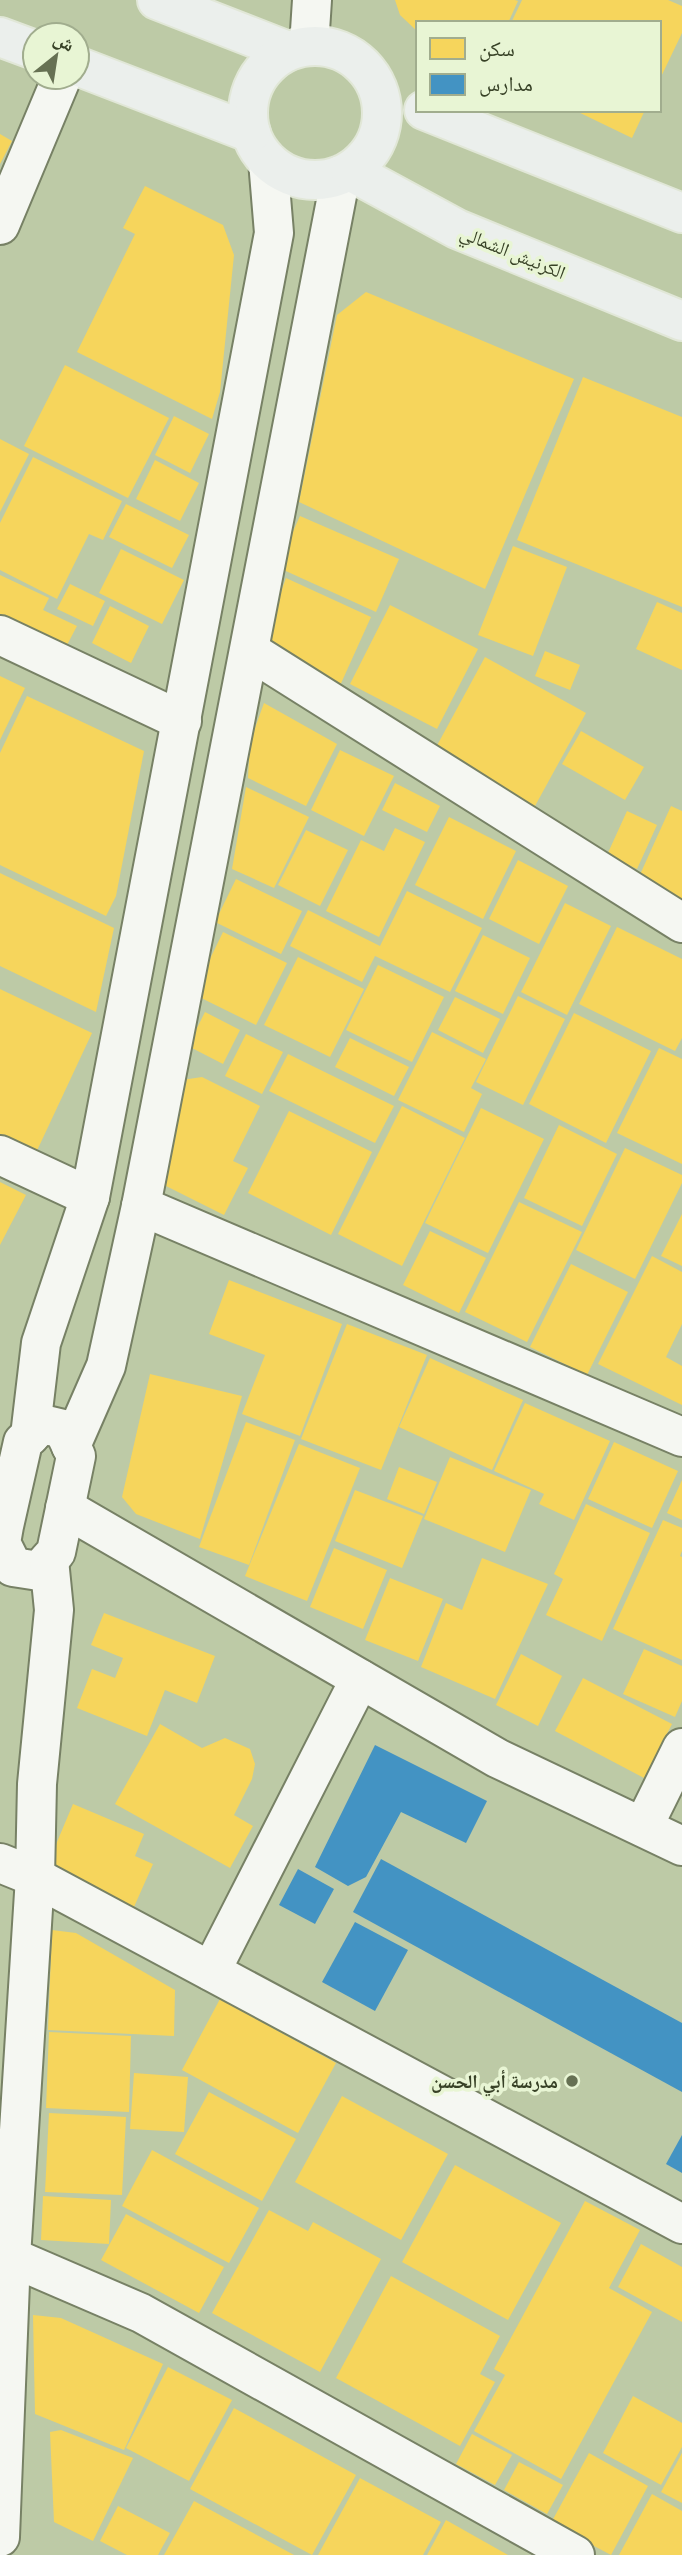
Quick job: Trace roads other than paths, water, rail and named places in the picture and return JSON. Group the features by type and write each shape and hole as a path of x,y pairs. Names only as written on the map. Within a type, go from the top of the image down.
{"main road":[{"path":"157,0 299,49 331,47 352,57 369,72 379,92 383,114 379,137 368,157 346,173 330,179 307,181 286,174 259,147 248,123 248,101 255,81 270,64 299,49"},
{"path":"0,37 21,45"},
{"path":"91,72 259,147"},
{"path":"379,92 416,107"},
{"path":"429,112 682,213"},
{"name":"الكرنيش الشمالي","path":"346,173 457,229 682,321"}],"street":[{"path":"299,49 312,0"},
{"path":"0,225 56,91"},
{"path":"30,1436 41,1343 90,1197 274,233 259,147"},
{"path":"71,1446 106,1366 141,1206 346,173"},
{"path":"0,635 182,721"},
{"path":"250,652 682,923"},
{"path":"0,1155 90,1197"},
{"path":"141,1206 682,1437"},
{"path":"42,1424 63,1429 71,1446 76,1456 56,1552 38,1571 13,1567 3,1531 23,1442 42,1424"},
{"path":"65,1508 497,1758 682,1846"},
{"path":"0,2537 11,2257 35,1877 37,1784 54,1610 48,1560"},
{"path":"211,1971 360,1679"},
{"path":"643,1827 682,1748"},
{"path":"0,1863 35,1877 682,2224"},
{"path":"11,2257 141,2312 575,2555"}],"place":[{"name":"مدرسة أبي الحسن","path":"572,2081"}]}
